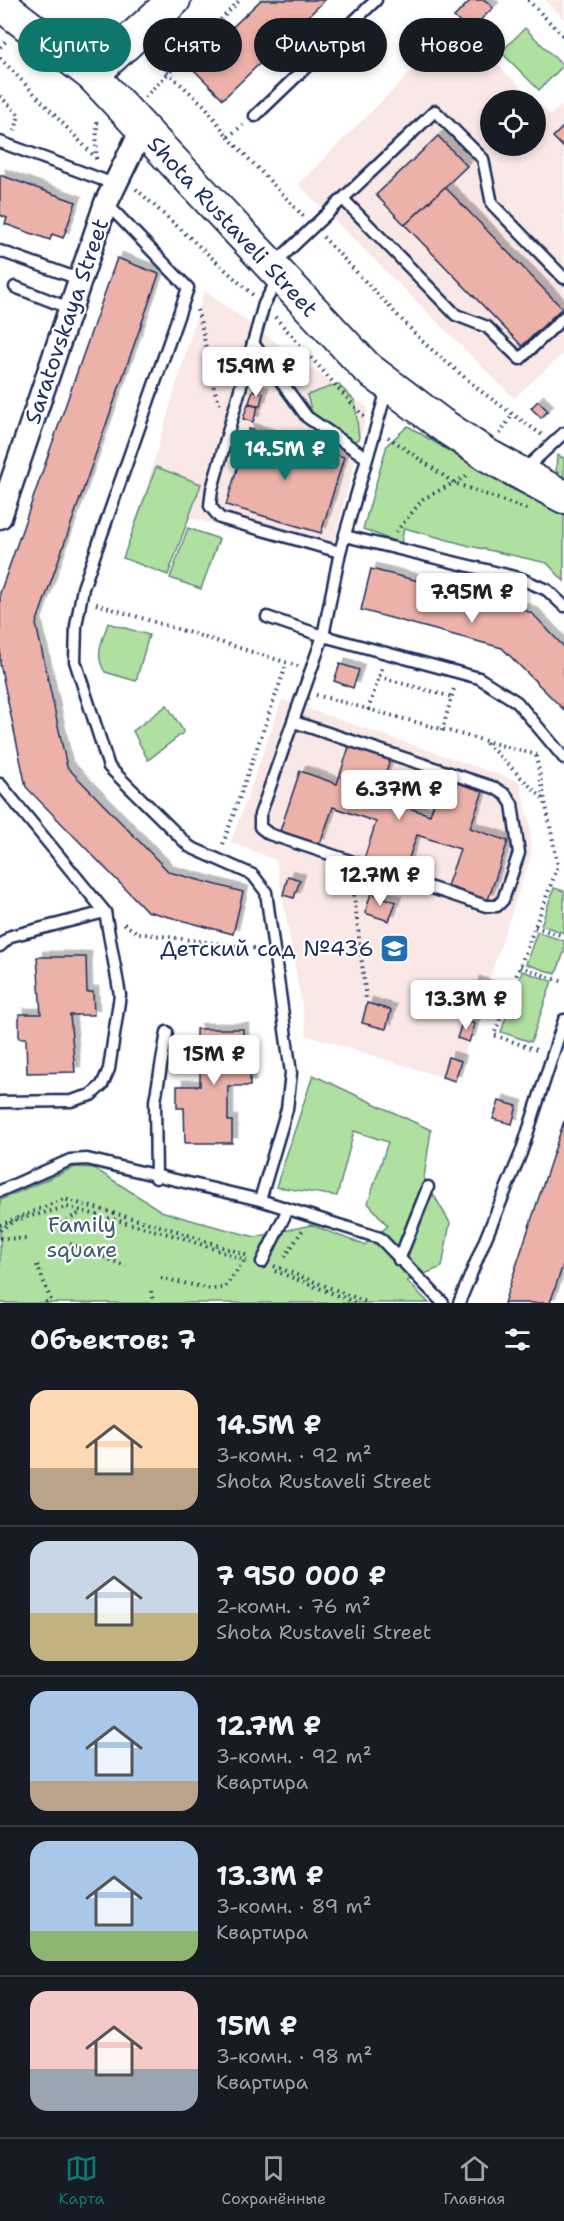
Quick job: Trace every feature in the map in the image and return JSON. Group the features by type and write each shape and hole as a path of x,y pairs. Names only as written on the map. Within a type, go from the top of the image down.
{"street":[{"path":"92,75 174,0"},
{"name":"Shota Rustaveli Street","path":"0,4 92,75 347,349 388,386 487,455 564,497"},
{"name":"Saratovskaya Street","path":"0,514 110,193 142,129"}],"lane":[{"path":"255,116 376,0"},
{"path":"340,552 220,518 210,506 212,489 275,272 314,228 435,111 483,159 492,204 564,278"},
{"path":"5,144 110,193 188,288 81,600 75,661 109,767 190,847 253,875 266,892 291,1073 287,1109 261,1200"},
{"path":"344,200 456,315 487,327 520,359 564,317"},
{"path":"0,251 79,279"},
{"path":"15,287 69,308"},
{"path":"253,343 306,417 367,458"},
{"path":"294,722 495,788 506,795 512,804 519,853 503,900 497,906 486,906 269,834 260,827 261,815 323,636 340,552 388,386"},
{"path":"521,474 564,433"},
{"path":"345,536 519,578 547,590 564,606"},
{"path":"267,616 323,636 479,678 517,702 564,758"},
{"path":"0,784 105,912 120,994 108,1069 102,1085 91,1095 71,1101 0,1102"},
{"path":"0,946 11,936 105,912"},
{"path":"459,1303 520,1153 564,1020"},
{"path":"156,1178 155,1101 167,1032"},
{"path":"0,1191 70,1160 87,1160 156,1178 261,1200 380,1238 443,1303"},
{"path":"399,1260 428,1187"},
{"path":"262,1265 288,1209"}],"path":[{"path":"528,0 564,37"},
{"path":"167,72 205,106 228,137 424,344 482,392 554,443"},
{"path":"0,96 19,115 5,144"},
{"path":"228,137 255,116"},
{"path":"188,288 201,321 214,393 232,418"},
{"path":"386,546 423,499 477,470 513,414"},
{"path":"81,600 312,670"},
{"path":"368,710 387,652"},
{"path":"218,859 287,663"},
{"path":"442,731 459,671"},
{"path":"379,677 452,697"},
{"path":"304,692 536,756"},
{"path":"486,742 545,801"},
{"path":"536,756 553,743"},
{"path":"536,756 558,866 494,1035 552,1056"},
{"path":"351,861 366,999"},
{"path":"105,912 138,933 274,951"},
{"path":"535,927 564,936"},
{"path":"520,966 564,982"},
{"path":"0,1225 64,1199 177,1231 357,1303"},
{"path":"62,1223 89,1206"},
{"path":"0,1230 15,1220 67,1207 247,1258"},
{"path":"278,1267 311,1216"},
{"path":"0,1238 26,1239"},
{"path":"70,1244 126,1266"},
{"path":"160,1278 211,1289 225,1288 247,1258"},
{"path":"37,1265 52,1301 43,1303"},
{"path":"262,1265 278,1267 369,1303"},
{"path":"151,1291 153,1303"}],"shaded area":[{"path":"545,0 564,0 564,19"},
{"path":"411,72 505,72 524,90 480,90 480,156 546,156 546,111 550,115 564,104 564,353 514,398 298,184"},
{"path":"204,291 368,408 331,555 141,505"},
{"name":"Детский сад №436","path":"282,700 520,782 530,826 531,855 455,1081 307,1035 276,860 231,842"}],"green space":[{"path":"525,28 563,66 539,90 505,56 505,48"},
{"path":"338,384 355,401 359,439 353,442 314,420 307,395"},
{"path":"408,426 508,487 564,514 564,581 547,563 404,528 401,544 363,529 387,445"},
{"path":"557,455 564,458 564,481 556,470"},
{"path":"156,467 201,484 168,575 123,558"},
{"path":"188,528 219,539 201,589 170,578"},
{"path":"108,623 149,635 136,681 105,672 102,666 100,648"},
{"path":"167,705 184,732 148,760 133,731"},
{"path":"554,888 564,891 564,933 541,925"},
{"path":"537,932 564,941 564,952 556,974 526,964"},
{"path":"522,971 552,981 531,1042 501,1032"},
{"name":"Family square","path":"313,1075 431,1130 424,1178 450,1223 442,1267 407,1281 429,1303 0,1303 0,1200 75,1167 94,1168 161,1211 187,1219 255,1237 311,1225 364,1245 388,1226 368,1203 388,1142 354,1131 337,1196 276,1187"}],"building":[{"path":"261,0 325,0 306,18 254,18 254,69 223,99 196,72 242,72 242,18"},
{"path":"471,0 485,0 493,8 483,18 454,17"},
{"path":"564,126 564,148 553,137"},
{"path":"438,136 467,166 405,225 376,195"},
{"path":"0,175 76,202 63,238 52,234 50,240 5,224 7,218 0,215"},
{"path":"445,187 562,308 522,346 405,225"},
{"path":"117,258 159,274 36,624 67,767 169,872 243,892 233,934 147,911 26,787 0,664 0,593"},
{"path":"253,390 263,393 260,406 249,403"},
{"path":"538,401 548,411 541,418 531,408"},
{"path":"248,404 258,407 253,422 243,419"},
{"path":"249,429 344,457 321,533 226,505"},
{"path":"371,569 514,605 533,614 564,647 564,710 502,648 361,610"},
{"path":"340,664 359,670 353,688 334,681"},
{"path":"349,747 390,760 377,797 430,815 442,778 483,791 470,828 508,841 488,900 447,886 460,849 417,835 404,872 364,859 376,822 333,807 320,844 280,831 300,771 337,784"},
{"path":"288,876 300,880 294,898 283,895"},
{"path":"371,893 396,902 389,921 365,913"},
{"path":"37,957 86,957 87,992 93,992 94,1015 70,1015 75,1072 27,1073 26,1038 19,1038 19,1014 41,1014"},
{"path":"474,982 487,986 481,1004 468,1000"},
{"path":"367,1003 391,1010 386,1029 362,1023"},
{"path":"463,1020 475,1024 469,1042 457,1038"},
{"path":"196,1029 243,1029 243,1064 250,1064 250,1086 228,1086 228,1121 232,1121 232,1143 185,1143 184,1108 177,1108 177,1086 200,1086 200,1053 196,1053"},
{"path":"448,1057 461,1061 455,1081 442,1077"},
{"path":"499,1101 517,1106 512,1124 493,1119"},
{"path":"564,1121 564,1262 550,1303 504,1303"}],"place":[{"name":"Детский сад №436","path":"395,948"}]}
